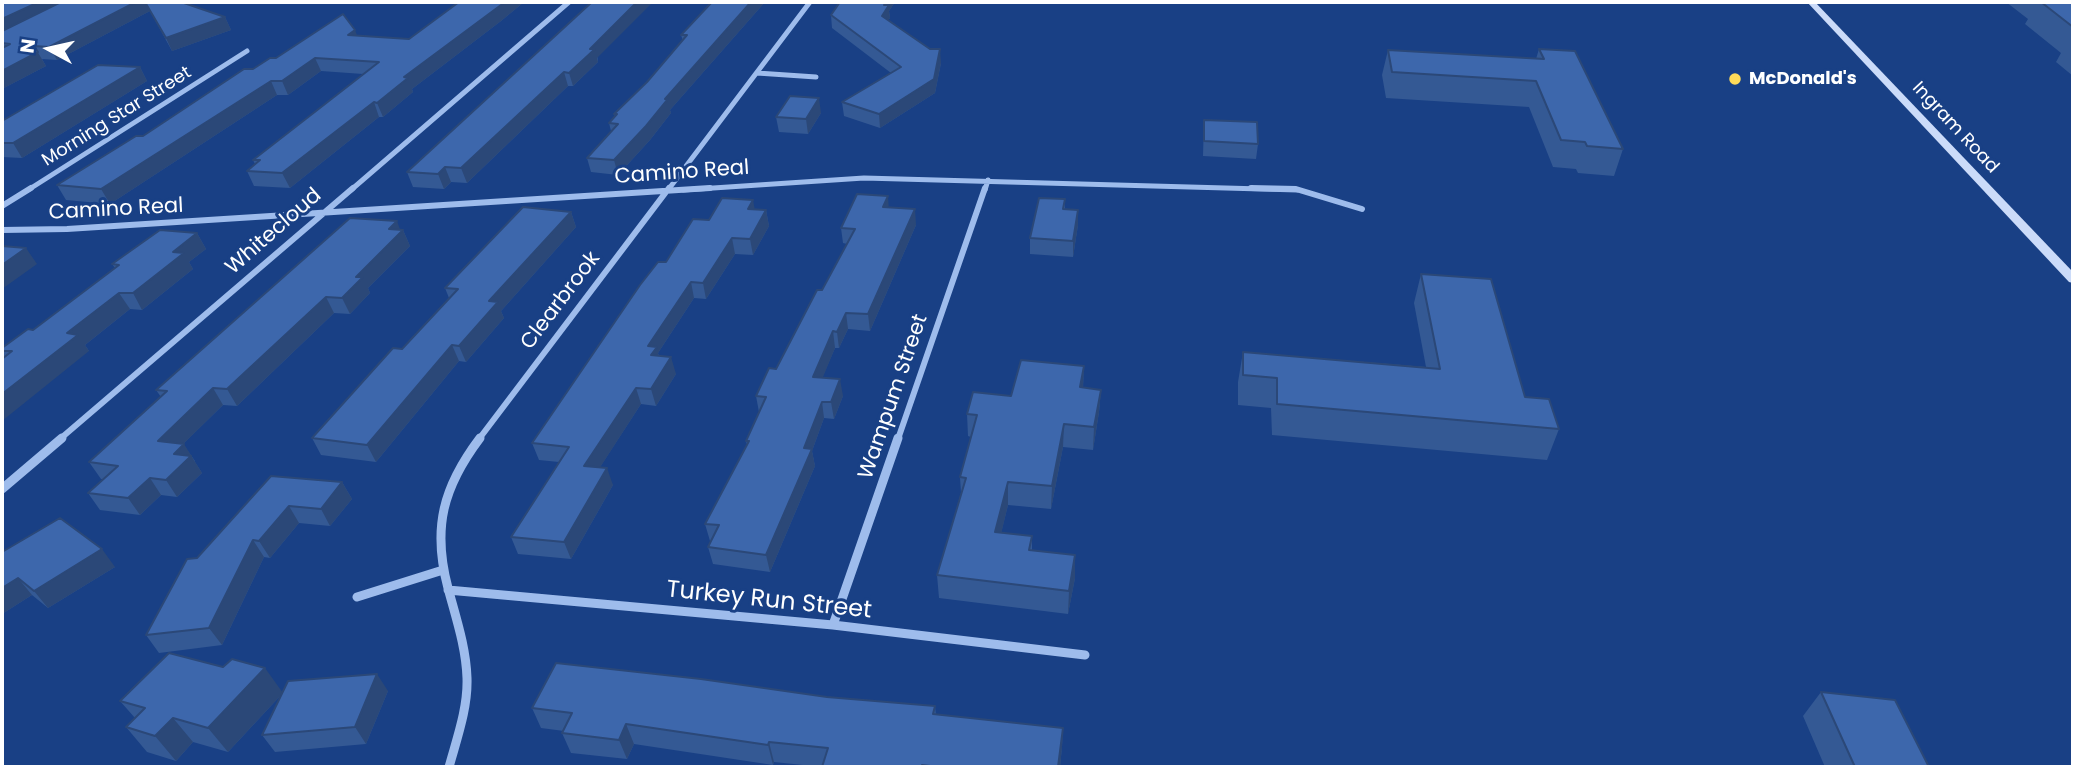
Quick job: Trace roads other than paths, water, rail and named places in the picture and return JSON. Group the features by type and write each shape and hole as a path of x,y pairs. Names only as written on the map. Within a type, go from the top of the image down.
{"main road":[{"name":"Ingram Road","path":"1811,2 2073,279"}],"street":[{"name":"Whitecloud","path":"2,489 569,2"},
{"name":"Clearbrook","path":"449,767 464,714 468,679 464,645 438,544 446,497 468,454 810,2"},
{"name":"Morning Star Street","path":"2,206 247,51"},
{"path":"757,73 816,77"},
{"name":"Camino Real","path":"2,230 322,213 864,178 1296,189 1362,209"},
{"name":"Wampum Street","path":"834,625 988,180"},
{"path":"357,597 443,570"},
{"name":"Turkey Run Street","path":"448,590 834,625 1085,655"}],"place":[{"name":"McDonald's","path":"1735,79"}]}
